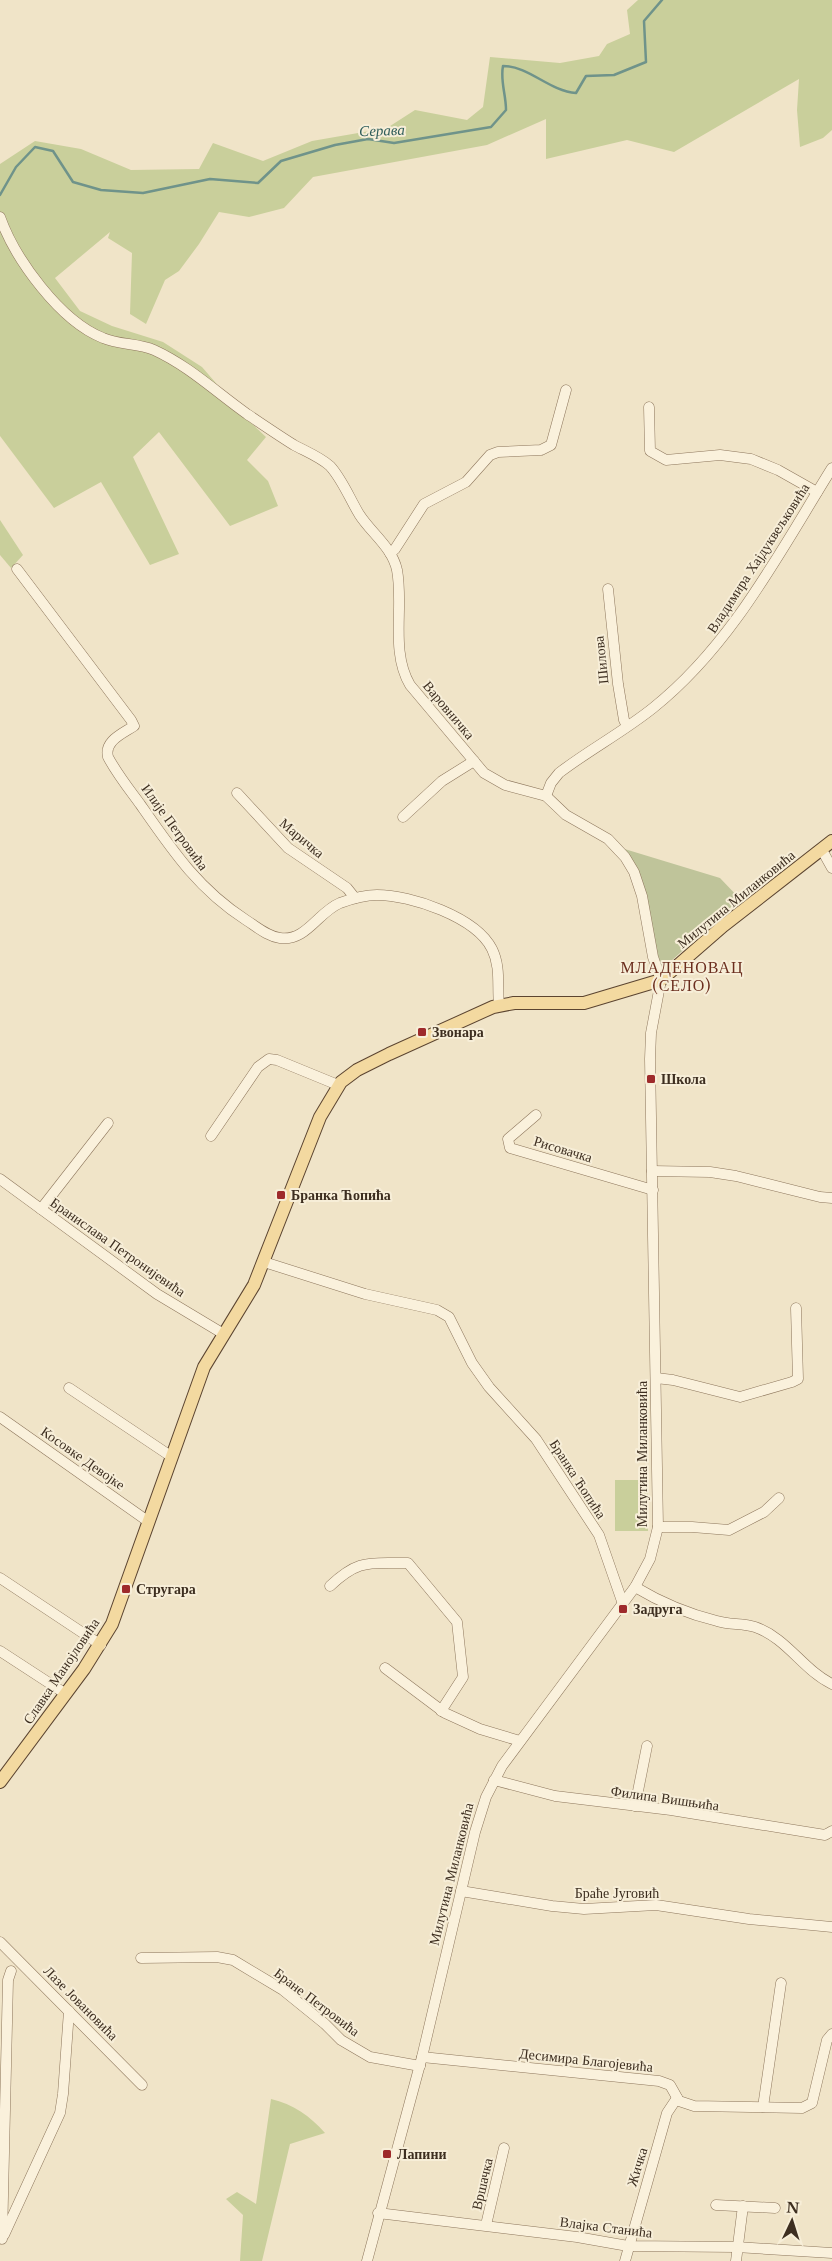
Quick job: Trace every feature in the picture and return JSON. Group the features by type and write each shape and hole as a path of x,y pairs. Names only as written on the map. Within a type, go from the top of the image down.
{"main road":[{"name":"Милутина Миланковића","path":"660,980 735,916 827,846"},
{"name":"Славка Манојловића","path":"0,1782 101,1645 118,1610 204,1367 222,1333 244,1303 264,1262 320,1118 338,1085 350,1074 375,1061 499,1005 584,1003 660,980"}],"street":[{"name":"Варовничка","path":"0,217 12,244 42,288 80,326 106,340 139,345 167,357 196,373 261,423 329,466 361,517 390,553 397,573 400,657 404,674 410,685 484,773 500,782 546,796 566,815 608,839 625,857 634,872 642,896 653,957 660,980"},
{"path":"390,553 395,549 424,504 466,482 490,455 498,452 541,450 551,445 566,390"},
{"path":"649,407 650,452 666,460 704,455 745,457 778,470 817,492"},
{"name":"Владимира Хајдуквељковића","path":"546,796 551,783 559,773 654,708 716,647 735,623 832,468"},
{"name":"Илије Петровића","path":"17,569 131,720 134,726 110,743 107,748 108,757 184,866 208,892 255,926 268,934 280,938 300,935 329,909 355,898 376,895 405,898 444,913 476,929 489,943 496,958 499,1005"},
{"name":"Шилова","path":"608,589 618,684 627,726"},
{"path":"403,817 442,781 474,760"},
{"name":"Маричка","path":"237,794 288,848 347,888 355,898"},
{"path":"827,846 832,868"},
{"name":"Милутина Миланковића","path":"367,2261 378,2213 421,2062 480,1816 494,1780 520,1741 635,1587 650,1559 658,1528 650,1043 660,980"},
{"path":"211,1136 258,1067 269,1059 277,1060 338,1085"},
{"name":"Рисовачка","path":"536,1115 510,1137 508,1144 510,1148 653,1190"},
{"path":"41,1209 108,1123"},
{"path":"652,1171 710,1172 736,1176 820,1197 832,1198"},
{"name":"Бранислава Петронијевића","path":"0,1180 157,1294 222,1333"},
{"name":"Бранка Ћопића","path":"264,1262 364,1294 437,1310 449,1317 472,1363 489,1387 536,1439 599,1535 623,1604"},
{"path":"656,1378 672,1380 740,1397 798,1379 796,1308"},
{"path":"69,1388 172,1457"},
{"name":"Косовке Девојке","path":"0,1417 149,1522"},
{"path":"658,1528 692,1526 729,1530 764,1512 779,1498"},
{"path":"330,1586 345,1572 365,1562 408,1563 457,1622 463,1677 441,1711"},
{"path":"0,1578 101,1645"},
{"path":"635,1587 669,1605 718,1622 755,1627 786,1645 817,1677 832,1684"},
{"path":"0,1651 66,1694"},
{"path":"385,1668 441,1711 480,1729 520,1741"},
{"path":"635,1806 647,1746"},
{"name":"Филипа Вишњића","path":"494,1780 555,1796 671,1810 825,1835 832,1831"},
{"name":"Браће Југовић","path":"461,1891 552,1906 584,1909 656,1905 832,1927"},
{"name":"Лазе Јовановића","path":"0,1942 142,2085"},
{"name":"Бране Петровића","path":"141,1958 217,1957 233,1960 283,1990 325,2024 341,2040 370,2057 421,2062"},
{"path":"1,2239 8,1980 11,1971"},
{"path":"763,2107 781,1983"},
{"path":"1,2239 60,2113 69,2011"},
{"name":"Десимира Благојевића","path":"421,2062 659,2081 670,2085 677,2098 684,2104 694,2106 802,2108 809,2106 813,2099 827,2040 832,2034"},
{"name":"Жичка","path":"625,2261 667,2112 677,2098"},
{"name":"Вршачка","path":"486,2225 504,2148"},
{"path":"716,2205 775,2208"},
{"path":"736,2261 736,2248 743,2206"},
{"name":"Влајка Станића","path":"378,2213 486,2225 628,2246 736,2248 832,2253"}],"green space":[{"path":"638,0 832,0 832,130 823,138 800,147 797,110 799,79 674,152 627,140 546,159 546,119 487,145 313,177 284,208 249,217 219,212 179,271 165,280 146,324 130,314 132,253 108,238 110,232 55,278 80,311 112,326 163,342 202,367 247,419 266,437 247,460 268,481 278,506 230,526 159,432 133,457 179,554 150,565 101,482 54,508 0,436 0,164 35,141 81,149 131,170 199,169 213,143 263,161 312,141 387,128 415,110 467,120 483,107 490,57 560,63 599,56 607,44 630,34 627,10"},
{"path":"0,520 23,555 11,568 0,555"},
{"path":"618,847 720,878 740,899 661,970 652,941 648,908"},
{"path":"615,1480 648,1480 648,1531 615,1531"},
{"path":"271,2099 287,2104 301,2112 325,2133 290,2144 262,2261 240,2261 243,2215 226,2199 237,2192 256,2204"}],"waterway":[{"name":"Серава","path":"0,195 16,167 35,147 53,151 73,182 101,190 143,193 210,179 258,183 281,161 335,145 368,139 394,143 491,127 506,110 502,77 503,66 522,70 557,88 576,93 586,76 614,75 646,62 644,21 662,0"}],"place":[{"name":"Звонара","path":"422,1032"},
{"name":"Школа","path":"651,1079"},
{"name":"Бранка Ћопића","path":"281,1195"},
{"name":"Стругара","path":"126,1589"},
{"name":"Задруга","path":"623,1609"},
{"name":"Лапини","path":"387,2154"}],"district":[{"name":"МЛАДЕНОВАЦ (СЕЛО)","path":"682,976"}]}
